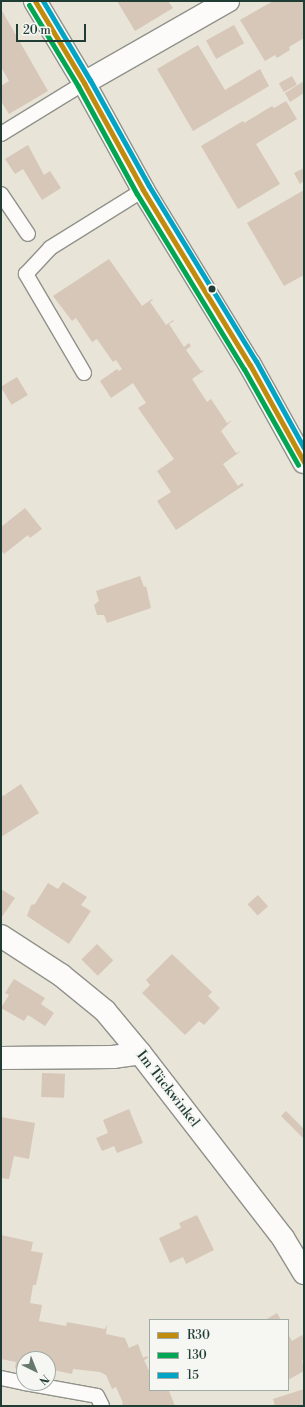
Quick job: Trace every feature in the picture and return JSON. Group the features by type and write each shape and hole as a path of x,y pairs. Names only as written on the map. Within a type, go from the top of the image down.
{"street":[{"path":"35,1 84,84 143,190 250,365 304,462"},
{"path":"84,84 228,1"},
{"name":"Im Tückwinkel","path":"1,936 61,975 105,1011 140,1053 283,1238 304,1274"},
{"path":"1,1058 113,1057 140,1053"}],"lane":[{"path":"1,134 84,84"},
{"path":"84,373 26,274 50,248 143,190"},
{"path":"1,194 28,234"},
{"path":"1,1378 16,1381"},
{"path":"56,1389 97,1396 102,1406"}],"building":[{"path":"117,1 168,1 173,8 135,31"},
{"path":"273,1 304,1 304,38 289,47 290,50 277,58 275,55 265,61 240,20"},
{"path":"1,9 48,91 9,114 1,101 1,86 9,81 1,67"},
{"path":"234,25 244,43 216,59 206,41"},
{"path":"198,45 225,90 260,69 269,86 193,131 157,69"},
{"path":"292,76 297,85 284,92 279,83"},
{"path":"304,81 304,93 290,102 285,93"},
{"path":"286,101 297,119 256,144 280,184 238,209 201,146 243,121 244,123 272,106 274,108"},
{"path":"28,145 44,175 50,171 61,188 42,200 23,169 15,174 5,159"},
{"path":"304,168 304,181 300,184 294,173"},
{"path":"304,190 304,275 284,286 247,223"},
{"path":"109,259 142,306 152,299 153,300 150,302 166,325 173,320 174,321 169,324 184,347 189,343 191,346 186,350 201,371 205,370 192,379 207,402 211,399 227,423 232,420 221,431 236,453 241,451 223,464 238,486 242,483 244,485 176,530 157,501 171,492 157,471 174,459 138,408 146,403 133,383 111,398 100,381 117,369 119,371 122,369 116,360 113,362 97,339 92,342 76,318 72,321 53,296"},
{"path":"17,377 28,395 12,405 1,387"},
{"path":"25,508 42,529 30,538 28,535 4,554 3,552 1,554 1,527"},
{"path":"140,576 144,587 146,586 151,608 107,623 104,615 97,615 94,605 99,601 96,591"},
{"path":"21,784 39,813 1,837 1,794 3,796"},
{"path":"63,882 87,897 81,905 91,911 69,944 27,916 31,905 35,904 48,883 58,889"},
{"path":"1,889 15,898 1,918"},
{"path":"258,895 268,906 258,916 248,904"},
{"path":"97,944 113,960 98,976 81,960"},
{"path":"172,954 212,992 208,996 220,1008 204,1025 199,1021 185,1035 142,993 150,985 146,980"},
{"path":"14,979 45,998 41,1004 54,1013 45,1026 28,1015 24,1021 1,1008 9,995 5,993"},
{"path":"42,1073 65,1074 64,1098 41,1097"},
{"path":"129,1109 143,1143 117,1153 114,1146 102,1151 96,1138 108,1133 103,1120"},
{"path":"286,1111 304,1129 304,1139 281,1116"},
{"path":"1,1117 35,1123 29,1159 14,1156 9,1179 1,1178"},
{"path":"197,1215 214,1250 186,1264 183,1257 170,1263 159,1238 181,1228 179,1223"},
{"path":"1,1235 33,1242 31,1251 43,1253 36,1285 33,1285 30,1303 42,1305 39,1321 66,1326 67,1322 105,1329 107,1325 106,1334 125,1338 129,1348 138,1344 143,1358 147,1356 148,1358 144,1360 149,1371 149,1391 169,1391 175,1406 123,1406 116,1387 112,1389 106,1375 100,1372 73,1369 72,1374 56,1370 56,1351 16,1351 16,1362 1,1359"},
{"path":"277,1313 280,1319 267,1319"},
{"path":"302,1335 304,1339 304,1359 302,1360 304,1371 289,1379 289,1336 292,1341"},
{"path":"304,1389 304,1406 275,1406 273,1399"}],"transit line":[{"name":"R30","path":"35,1 84,83 143,190 250,365 304,462"},
{"name":"15","path":"43,1 90,80 149,186 256,361 304,448"},
{"name":"130","path":"29,5 78,86 137,194 244,369 298,465"}]}
